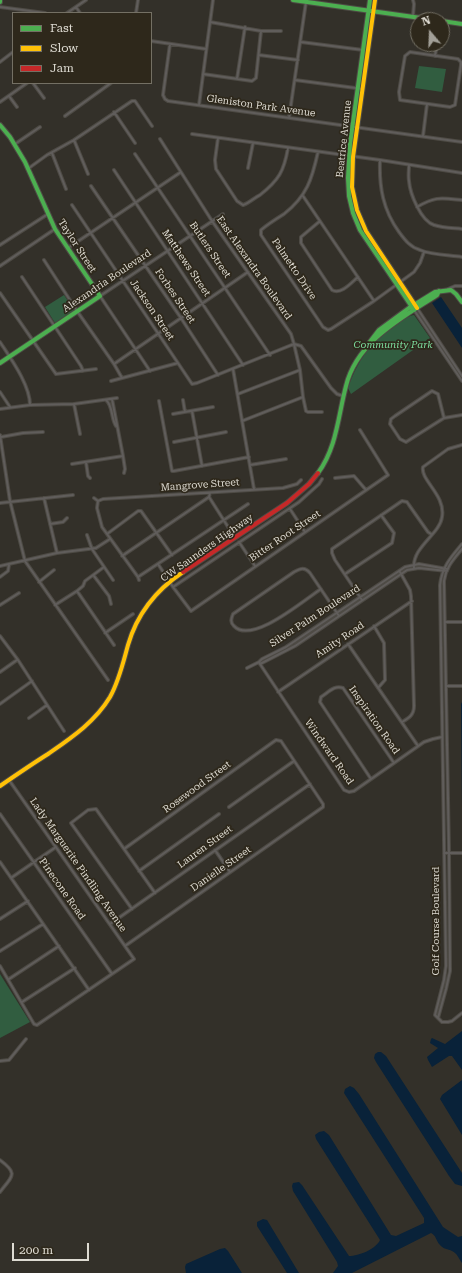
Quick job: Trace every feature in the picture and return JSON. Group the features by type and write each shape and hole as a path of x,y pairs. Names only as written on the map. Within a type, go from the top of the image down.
{"main road":[{"path":"293,0 410,17"},
{"name":"Beatrice Avenue","path":"370,0 371,12"},
{"name":"Beatrice Avenue","path":"375,0 371,12 351,156 352,187 356,210 366,231 415,308"},
{"path":"450,22 462,24"},
{"name":"Taylor Street","path":"0,125 15,144 29,168 55,229 100,296"},
{"path":"448,289 455,292 462,302"},
{"name":"CW Saunders Highway","path":"0,786 81,731 99,713 110,697 119,678 128,644 137,621 153,598 170,582 283,506 309,484 325,460 335,437 343,396 352,370 373,336 385,326 415,308 435,292 448,289"},
{"name":"Alexandria Boulevard","path":"0,363 100,296"}],"street":[{"path":"68,12 86,0"},
{"path":"136,12 138,0"},
{"path":"199,105 213,0"},
{"path":"413,0 413,12"},
{"path":"290,118 306,2"},
{"path":"0,7 38,12"},
{"path":"76,7 79,12"},
{"path":"210,22 261,31 281,31"},
{"path":"237,79 245,27"},
{"path":"203,74 254,80 256,78 261,31"},
{"path":"152,41 206,48"},
{"path":"301,42 366,50"},
{"name":"Gleniston Park Avenue","path":"170,44 164,95 165,99 168,101 462,142"},
{"path":"410,52 458,59 461,62 455,105 450,107 427,104 403,100 400,98 399,92 405,56 410,52"},
{"path":"435,56 436,52"},
{"path":"0,62 12,53"},
{"path":"259,55 298,60"},
{"path":"295,80 360,89"},
{"path":"0,102 26,84"},
{"path":"35,84 44,98"},
{"path":"65,116 110,84"},
{"path":"9,96 17,107"},
{"path":"29,168 52,152 74,140 129,102 135,101 152,126"},
{"path":"423,137 427,104"},
{"path":"114,112 136,143"},
{"path":"15,144 40,127"},
{"path":"192,134 462,173"},
{"path":"218,138 215,160 216,169 237,201 244,205 270,187 279,178 284,167 288,148"},
{"name":"East Alexandra Boulevard","path":"160,139 212,221 291,334 294,344 301,346 331,388 337,394 343,396"},
{"path":"74,140 88,174"},
{"path":"248,168 253,143"},
{"path":"52,152 66,189"},
{"name":"Palmetto Drive","path":"318,152 313,173 302,195 292,207 261,230 261,235 323,327 328,330 331,329 374,301 415,270 420,263 424,252"},
{"name":"Butlers Street","path":"135,154 270,355"},
{"path":"380,160 380,187 388,213 396,228 410,245 424,252 462,257"},
{"path":"409,165 408,180 410,190 423,217 433,225 462,229"},
{"name":"Matthews Street","path":"114,170 243,365"},
{"path":"68,248 181,172"},
{"name":"Forbes Street","path":"91,186 218,375"},
{"path":"302,195 374,301"},
{"path":"417,207 432,199 440,198 462,200"},
{"name":"Jackson Street","path":"72,205 192,384 218,375"},
{"path":"0,245 48,214"},
{"name":"Alexandria Boulevard","path":"100,296 222,214"},
{"path":"320,222 301,237 301,243 332,290 335,292 340,291 358,278"},
{"path":"0,266 55,229"},
{"path":"44,260 122,378"},
{"path":"114,364 248,272"},
{"path":"22,277 82,366 83,371"},
{"path":"448,289 455,286 462,286"},
{"path":"0,293 56,374 96,369"},
{"name":"Taylor Street","path":"100,296 137,349 150,371"},
{"path":"415,308 462,376"},
{"path":"415,308 462,381"},
{"path":"0,342 25,386 30,405"},
{"path":"218,375 294,344 300,370 306,411 322,412"},
{"path":"110,381 178,363"},
{"path":"233,369 254,489"},
{"path":"238,394 300,370"},
{"path":"0,392 10,407"},
{"path":"444,418 438,394 429,392 394,416 391,419 390,424 400,439 406,442 444,418 462,415"},
{"path":"242,421 303,397"},
{"path":"0,409 30,405 74,404 117,398"},
{"path":"112,399 123,456 125,469 124,473"},
{"path":"105,400 109,402 113,420 117,427"},
{"path":"159,400 171,470 174,471 249,457"},
{"path":"183,400 185,412"},
{"path":"74,404 80,434"},
{"path":"173,414 213,407"},
{"path":"192,410 202,466"},
{"name":"Bitter Root Street","path":"173,587 191,610 388,475 360,430"},
{"path":"0,438 23,433 44,432"},
{"path":"174,442 226,432"},
{"path":"0,434 10,501 25,561 108,680"},
{"path":"414,568 414,564 420,550 441,522 442,517 442,509 435,491 424,476 422,471 423,467 448,449 462,444"},
{"path":"72,464 123,456"},
{"path":"250,465 286,459"},
{"path":"86,462 88,476 90,478"},
{"path":"335,478 354,476 366,490"},
{"path":"158,564 173,587 290,509 313,490 322,479"},
{"name":"Mangrove Street","path":"98,501 103,499 288,488 298,484 301,480"},
{"path":"122,556 209,497 211,492"},
{"path":"0,503 73,495"},
{"path":"209,497 230,530"},
{"path":"44,498 57,553"},
{"path":"94,498 98,501 96,505 102,527 138,577 138,580"},
{"path":"362,600 332,553 332,549 402,501 407,502 431,534"},
{"path":"138,577 248,504"},
{"path":"283,506 286,511"},
{"path":"290,509 305,532"},
{"path":"107,534 140,511 172,555"},
{"path":"345,574 392,543 394,533 381,515"},
{"path":"50,524 63,522 67,518"},
{"path":"86,535 92,549 113,580"},
{"path":"0,566 57,553 92,549 99,547 110,540"},
{"path":"239,542 255,566"},
{"path":"226,544 229,549"},
{"name":"Golf Course Boulevard","path":"438,1018 435,1012 444,980 446,966 440,585 443,570 448,560 462,544"},
{"name":"Golf Course Boulevard","path":"438,1018 450,971 447,686 444,587 447,570 451,562 462,549"},
{"path":"216,550 220,555"},
{"path":"202,560 205,565"},
{"name":"Silver Palm Boulevard","path":"260,663 262,659 286,647 399,571 414,564 443,570"},
{"path":"0,577 8,571 9,565"},
{"path":"55,605 77,591 83,586 85,581 94,576 104,567"},
{"name":"Silver Palm Boulevard","path":"260,663 295,646 407,570 414,568 447,570"},
{"path":"321,589 273,622 259,629 243,631 231,622 233,614 299,569 307,569 321,589 339,616"},
{"path":"39,582 54,570"},
{"path":"399,571 410,590 412,601 414,712 412,716 402,722"},
{"path":"94,576 109,596 111,604"},
{"path":"77,591 114,645"},
{"path":"0,606 19,593"},
{"name":"Amity Road","path":"278,692 412,601"},
{"path":"105,633 133,614"},
{"path":"445,622 462,622"},
{"path":"374,626 385,645 385,680 378,688"},
{"path":"0,638 18,660 64,731"},
{"path":"348,644 418,746"},
{"path":"0,672 18,660"},
{"path":"247,668 260,663"},
{"name":"Windward Road","path":"260,663 344,790 349,792 354,791 372,779 418,746 429,740 447,737"},
{"path":"0,704 32,681"},
{"path":"447,686 462,686"},
{"name":"Inspiration Road","path":"372,779 320,702 321,697 334,688 344,688 394,763"},
{"path":"29,718 47,705"},
{"name":"Rosewood Street","path":"124,849 276,740 279,740 294,761"},
{"path":"229,807 294,761 310,784"},
{"name":"Lady Marguerite Pindling Avenue","path":"9,780 134,959 112,974"},
{"name":"Danielle Street","path":"125,946 323,807 323,802 310,784"},
{"name":"Lauren Street","path":"110,924 310,784"},
{"path":"132,909 72,823 88,810 95,808 155,893"},
{"name":"Pinecone Road","path":"0,814 112,974"},
{"path":"139,871 219,814"},
{"path":"11,878 56,847"},
{"path":"215,850 230,872"},
{"path":"444,853 462,853"},
{"path":"0,862 89,990"},
{"path":"0,919 28,901"},
{"path":"0,951 44,924"},
{"path":"9,979 59,946"},
{"path":"0,966 34,1024 37,1025 112,974"},
{"path":"22,1002 74,968"},
{"path":"438,1018 442,1022 448,1022 452,1021 462,1013"},
{"path":"0,1061 9,1060 26,1039"},
{"path":"0,1160 10,1167 12,1172 11,1177 0,1192"}],"green space":[{"path":"419,66 446,69 442,92 415,88"},
{"path":"64,295 74,310 55,323 45,307"},
{"name":"Community Park","path":"414,315 430,338 351,394 348,388 360,361 366,352 386,331 409,316"},
{"path":"0,974 30,1022 0,1038"}],"water":[{"path":"441,297 462,328 462,348 432,303"},
{"path":"462,702 462,807 461,704"},
{"path":"462,1031 462,1070 452,1056 449,1056 432,1067 427,1057 438,1048 430,1043 431,1039 432,1038 445,1044"},
{"path":"381,1052 386,1056 462,1173 462,1186 455,1184 449,1176 376,1062 374,1058 375,1054"},
{"path":"462,1080 462,1135 440,1099 442,1095"},
{"path":"350,1086 359,1094 443,1227 458,1237 462,1236 462,1263 454,1252 441,1246 431,1233 352,1273 333,1273 338,1266 337,1262 293,1191 293,1183 299,1182 302,1185 349,1256 358,1255 367,1251 375,1246 380,1240 316,1139 315,1135 319,1132 324,1131 329,1135 391,1235 396,1236 424,1223 424,1218 344,1093 345,1089"},
{"path":"263,1219 267,1220 299,1273 287,1273 257,1226 257,1222"},
{"path":"225,1248 242,1273 186,1273 186,1264"}],"traffic: fast":[{"path":"293,0 410,16"},
{"path":"370,0 350,144 348,178 349,196 353,213 360,230 414,310"},
{"path":"450,22 462,24"},
{"path":"0,125 10,137 25,162 55,229 100,296 0,363"},
{"path":"369,343 379,330 409,308 435,292 451,290 462,302"},
{"path":"318,473 333,442 346,386 352,370 360,356 370,343 382,332 437,295 439,291"}],"traffic: slow":[{"path":"375,0 353,157 352,187 357,210 366,231 417,308"},
{"path":"0,786 82,729 104,706 116,685 128,645 142,613 156,595 183,572"}],"traffic: jam":[{"path":"183,572 287,503 309,484 318,473"}]}
